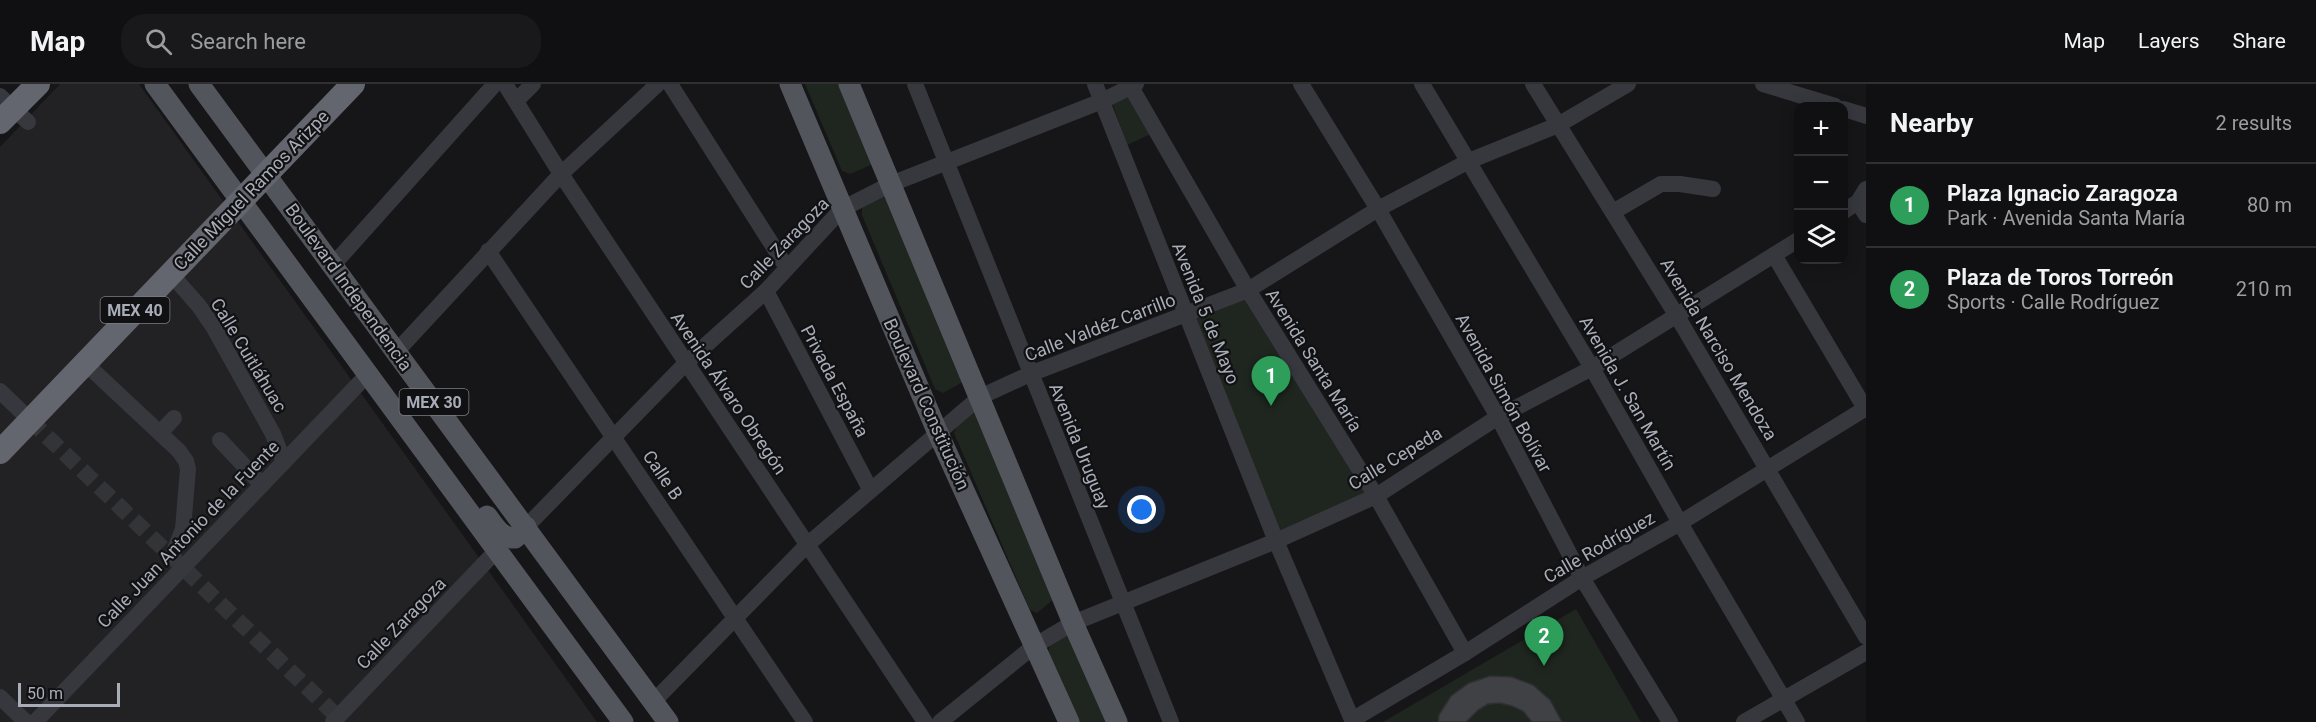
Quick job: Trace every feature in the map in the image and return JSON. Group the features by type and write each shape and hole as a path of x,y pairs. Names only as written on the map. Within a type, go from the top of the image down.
{"highway":[{"path":"11,112 38,84"},
{"name":"Calle Miguel Ramos Arizpe","path":"0,452 353,84"}],"main road":[{"name":"Boulevard Independencia","path":"155,84 623,722"},
{"name":"Boulevard Independencia","path":"199,84 668,722"},
{"name":"Boulevard Constitución","path":"790,84 937,431 1069,722"},
{"path":"849,84 1073,623 1117,722"},
{"path":"445,479 464,486 495,528 504,536 515,538 526,527"}],"street":[{"path":"333,265 495,84"},
{"name":"Avenida Álvaro Obregón","path":"505,84 561,174 925,722"},
{"path":"516,101 533,84"},
{"path":"397,351 561,174 658,84"},
{"path":"670,84 787,268"},
{"name":"Avenida Uruguay","path":"915,84 1171,722"},
{"name":"Avenida 5 de Mayo","path":"1095,84 1276,541 1353,721"},
{"name":"Avenida Simón Bolívar","path":"1301,84 1378,209 1497,417 1582,578 1670,722"},
{"name":"Avenida J. San Martín","path":"1422,84 1592,368 1797,722"},
{"name":"Avenida Narciso Mendoza","path":"1533,84 1677,316 1866,637"},
{"name":"Calle Valdéz Carrillo","path":"653,702 807,545 937,431 980,397 1030,374 1248,290 1378,209 1468,160 1558,125 1628,84"},
{"path":"1763,84 1822,102"},
{"name":"Calle Zaragoza","path":"526,527 686,363 766,291 842,209 891,184 1102,101 1133,85"},
{"name":"Avenida Santa María","path":"1133,85 1248,290 1376,496 1465,653"},
{"path":"1848,110 1866,116"},
{"path":"1613,212 1661,184 1680,184 1713,189"},
{"path":"1846,210 1863,202"},
{"name":"Calle Cepeda","path":"940,722 1034,646 1073,623 1276,541 1376,496 1497,417 1592,368 1794,242"},
{"name":"Calle B","path":"488,251 805,722"},
{"path":"1774,255 1866,409"},
{"name":"Calle Cuitláhuac","path":"170,273 199,306 214,328 273,434 284,462"},
{"name":"Privada España","path":"766,291 870,489"},
{"path":"85,363 179,451 186,461 187,494 183,529 172,557"},
{"name":"Calle Juan Antonio de la Fuente","path":"34,722 369,374"},
{"path":"0,391 30,420"},
{"name":"Calle Rodríguez","path":"1353,721 1582,578 1680,523 1866,409"},
{"path":"160,433 174,418"},
{"path":"220,440 262,485"},
{"name":"Calle Zaragoza","path":"333,722 498,550"},
{"path":"1744,722 1866,652"},
{"path":"0,697 26,722"}],"shaded area":[{"path":"60,84 139,84 597,722 0,722 0,147"},
{"path":"805,84 844,84 873,164 850,174 842,171"},
{"path":"1127,93 1151,134 1127,145 1111,99"},
{"path":"884,196 963,382 943,393 935,389 862,215 862,206"},
{"path":"1248,290 1376,496 1276,540 1186,317"},
{"path":"976,411 1055,598 1037,613 1030,610 954,433 958,424"},
{"path":"1576,609 1641,722 1383,722"},
{"path":"1064,636 1073,637 1108,722 1078,722 1048,652 1050,645"}],"building":[{"path":"1490,676 1512,677 1533,685 1550,700 1562,722 1532,722 1523,711 1500,703 1488,704 1466,722 1438,722 1439,715 1451,696 1469,683"}],"tunnel":[{"path":"30,420 343,722"}],"place":[{"name":"Plaza Ignacio Zaragoza","path":"1271,406"},
{"name":"Plaza de Toros Torreón","path":"1544,666"}]}
